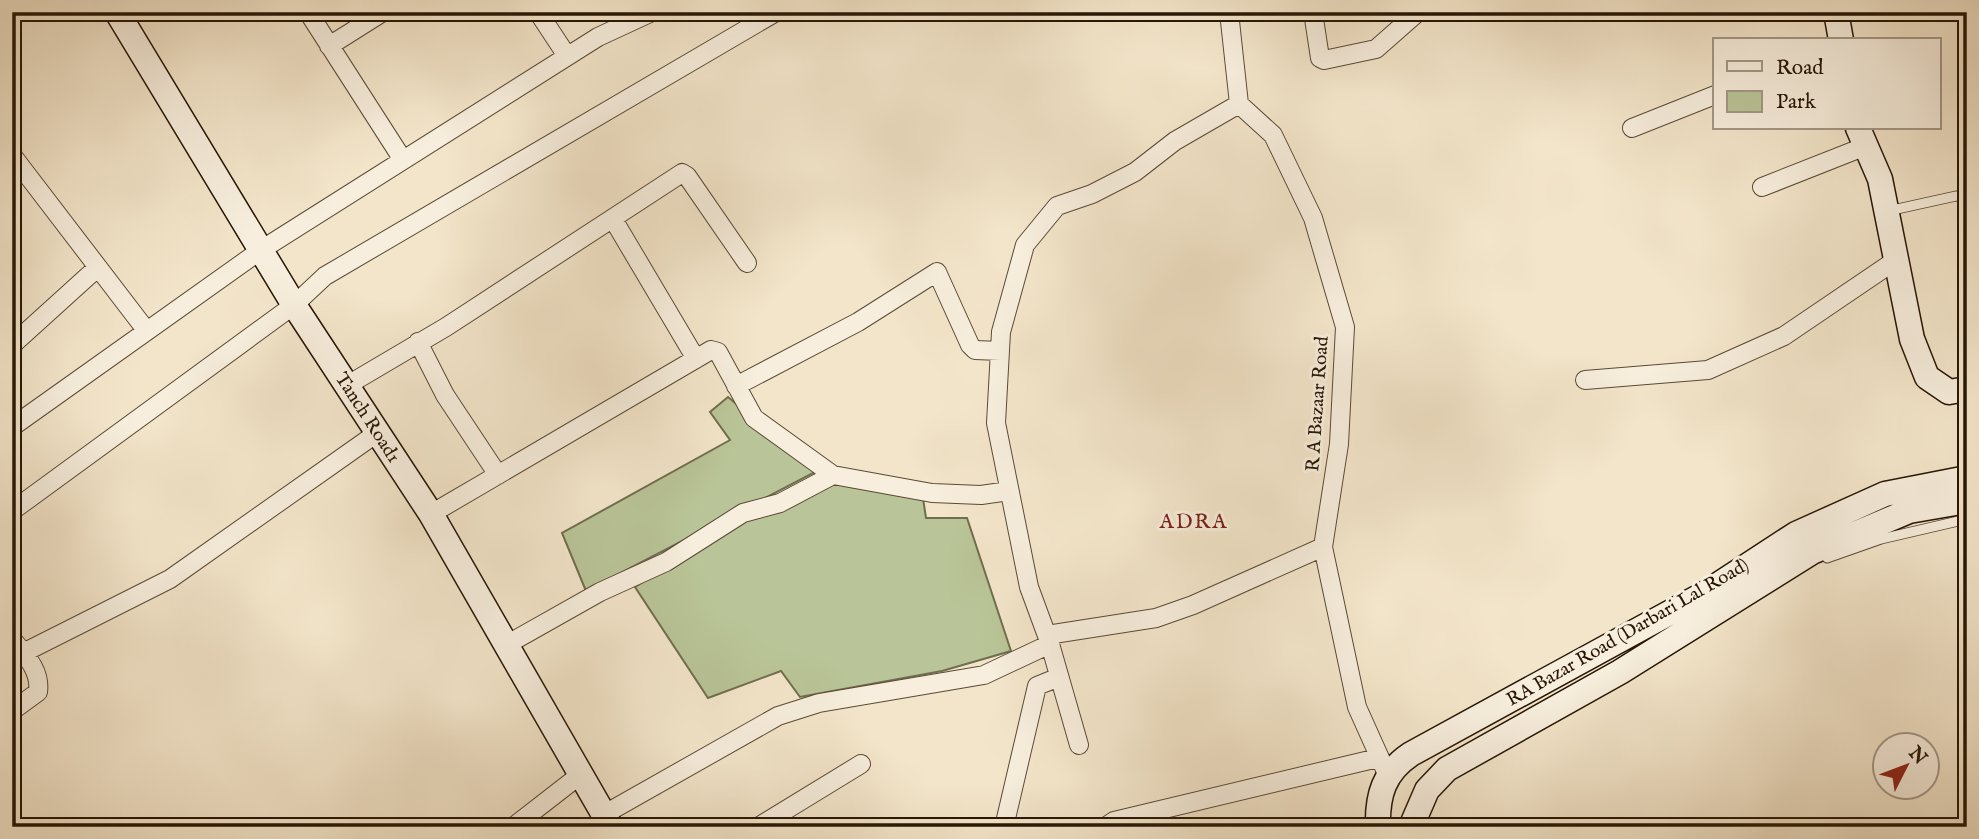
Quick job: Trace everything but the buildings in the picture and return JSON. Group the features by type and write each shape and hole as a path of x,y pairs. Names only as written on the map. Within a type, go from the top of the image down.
{"main road":[{"name":"Tanch Road1","path":"117,12 294,304 431,514 607,821"},
{"path":"1836,12 1841,38"},
{"path":"1862,137 1880,179 1912,339 1927,377 1949,392 1967,389"},
{"name":"RA Bazar Road (Darbari Lal Road)","path":"1383,767 1397,763 1704,594 1796,534 1885,494 1967,478"},
{"name":"RA Bazar Road (Darbari Lal Road)","path":"1412,827 1427,790 1447,769 1620,672 1812,552 1909,511 1967,501"},
{"path":"1378,827 1383,767"}],"street":[{"path":"307,12 403,160"},
{"path":"328,46 383,12"},
{"path":"538,12 567,57"},
{"path":"12,427 261,250 610,30 652,12"},
{"path":"12,511 294,304 325,276 706,50 776,12"},
{"path":"1079,745 1048,639 1029,587 996,423 1001,332 1025,246 1057,206 1092,194 1135,172 1175,142 1239,104 1229,12"},
{"path":"1313,12 1320,58 1324,60 1376,49 1418,12"},
{"path":"1632,128 1713,96"},
{"name":"R A Bazaar Road","path":"1239,104 1273,135 1313,219 1345,327 1339,444 1323,547 1357,707 1383,767"},
{"path":"1762,187 1862,137"},
{"path":"15,164 146,330"},
{"path":"346,386 682,173 687,176 747,263"},
{"path":"613,219 696,359"},
{"path":"1586,380 1708,370 1784,336 1896,260"},
{"path":"12,345 97,268"},
{"path":"736,386 858,322 937,272 970,345 975,350 1000,351"},
{"path":"418,342 445,395 498,475"},
{"path":"431,514 711,350 718,352 754,418 833,475 932,493 981,495 1009,491"},
{"path":"12,711 38,692 39,681 18,646 170,579 377,433"},
{"path":"506,645 600,592 666,562 743,513 780,503 833,475"},
{"path":"607,821 778,716 819,703 984,675 1048,639 1156,618 1193,605 1323,547"},
{"path":"1004,827 1037,686 1059,677"},
{"path":"758,827 861,764"},
{"path":"1105,827 1114,821 1383,767"},
{"path":"513,827 580,775"}],"lane":[{"path":"1886,211 1956,197 1967,198"},
{"path":"1770,579 1881,539 1967,519"}],"green space":[{"path":"728,397 817,471 586,591 562,533 730,440 710,412"},
{"path":"838,481 923,498 926,518 967,518 1011,651 942,671 800,697 781,671 708,698 635,587 746,518"}],"district":[{"name":"ADRA","path":"1194,522"}]}
